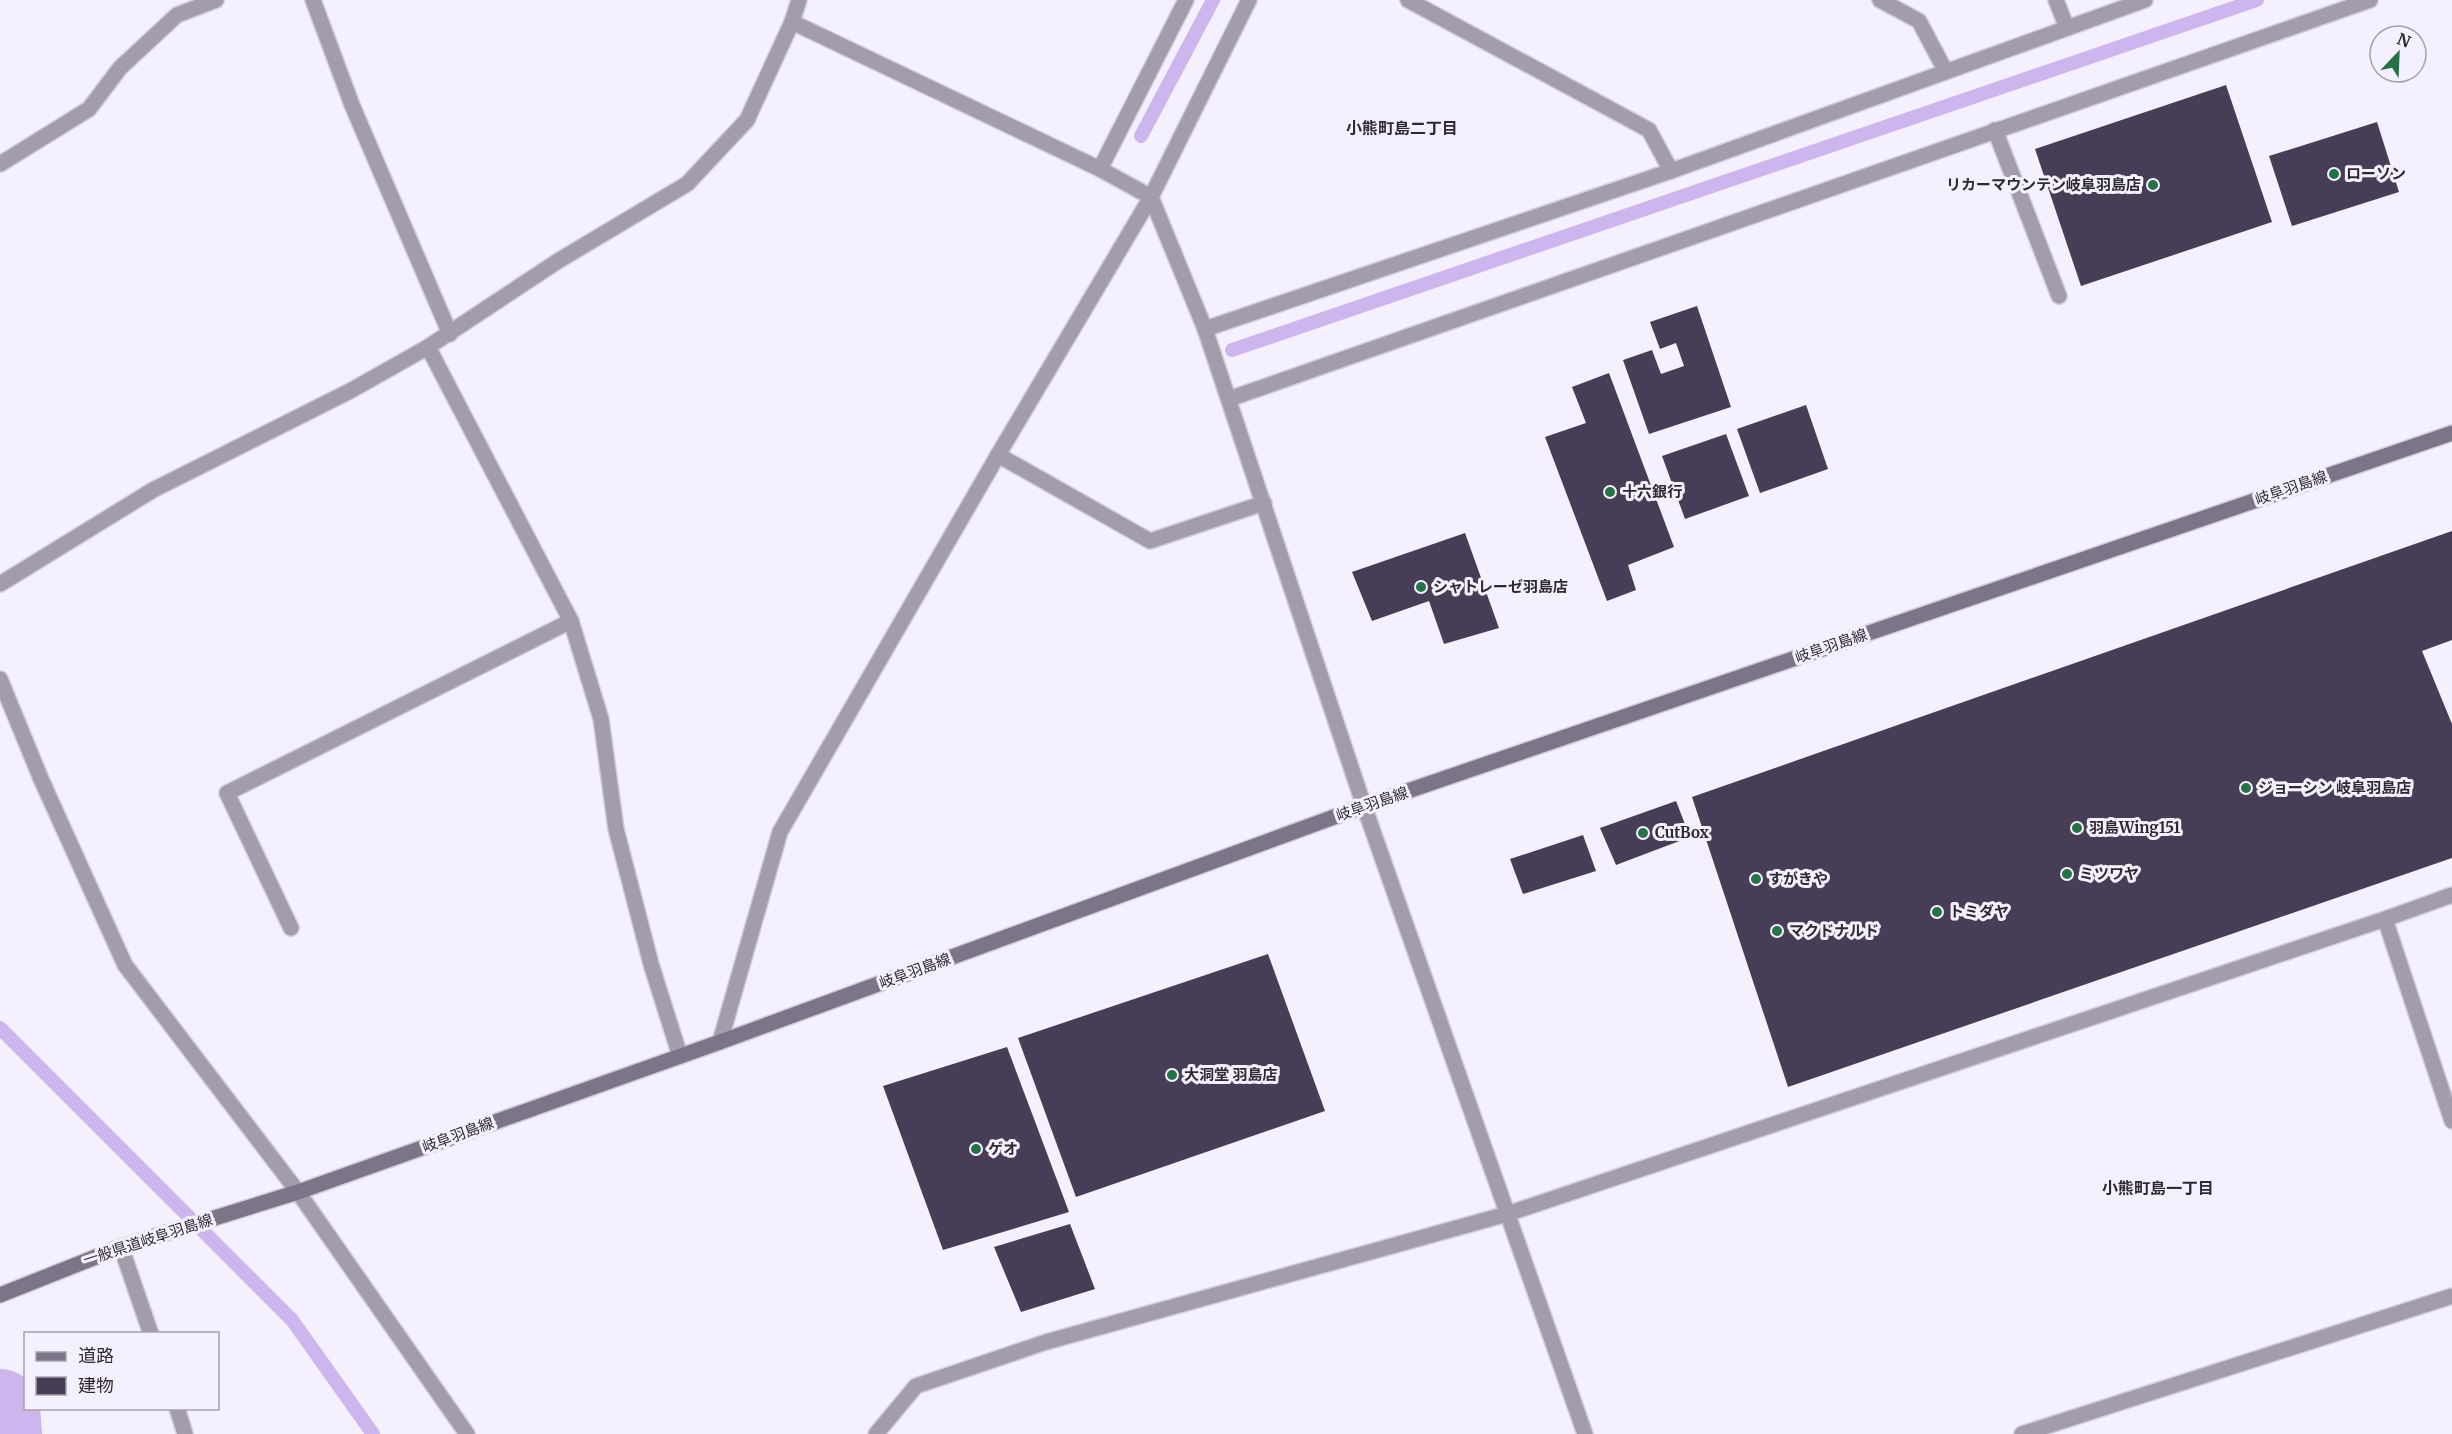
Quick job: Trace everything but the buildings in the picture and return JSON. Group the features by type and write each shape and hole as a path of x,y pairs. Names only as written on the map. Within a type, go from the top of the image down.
{"main road":[{"name":"岐阜羽島線","path":"298,1192 720,1042 1364,806 2452,433"},
{"name":"一般県道岐阜羽島線","path":"0,1295 121,1247 298,1192"}],"street":[{"path":"0,164 89,109 120,68 177,15 216,0"},
{"path":"313,0 352,105 450,334"},
{"path":"0,584 153,490 350,391 428,347 558,261 687,184 747,120 792,22 799,0"},
{"path":"1100,169 1186,0"},
{"path":"720,1042 780,832 998,455 1151,197 1249,0"},
{"path":"1408,0 1649,130 1671,171"},
{"path":"1880,0 1919,21 1945,70"},
{"path":"2056,0 2067,28"},
{"path":"1205,329 1671,171 1945,70 2145,0"},
{"path":"1229,399 2370,0"},
{"path":"792,22 1100,169 1151,197 1205,329 1364,806 1585,1434"},
{"path":"1995,130 2060,296"},
{"path":"428,347 571,621 601,719 616,829 651,964 680,1056"},
{"path":"998,455 1150,541 1264,503"},
{"path":"291,928 227,793 571,621"},
{"path":"0,679 41,778 125,965 298,1192 467,1434"},
{"path":"876,1434 916,1386 1046,1342 1507,1214 2452,895"},
{"path":"2385,919 2452,1121"},
{"path":"121,1247 150,1332"},
{"path":"2022,1434 2452,1296"},
{"path":"178,1410 185,1434"}],"waterway":[{"path":"1141,136 1213,0"},
{"path":"1232,350 2257,0"},
{"path":"0,1028 292,1320 373,1434"},
{"path":"0,1409 2,1434"}],"place":[{"name":"ローソン","path":"2334,174"},
{"name":"リカーマウンテン岐阜羽島店","path":"2153,185"},
{"name":"十六銀行","path":"1610,492"},
{"name":"シャトレーゼ羽島店","path":"1421,587"},
{"name":"ジョーシン 岐阜羽島店","path":"2246,788"},
{"name":"羽島Wing151","path":"2077,828"},
{"name":"CutBox","path":"1643,833"},
{"name":"ミツワヤ","path":"2067,874"},
{"name":"すがきや","path":"1756,879"},
{"name":"トミダヤ","path":"1937,912"},
{"name":"マクドナルド","path":"1777,931"},
{"name":"大洞堂 羽島店","path":"1172,1075"},
{"name":"ゲオ","path":"976,1149"}],"district":[{"name":"小熊町島二丁目","path":"1402,128"},
{"name":"小熊町島一丁目","path":"2158,1188"}]}
